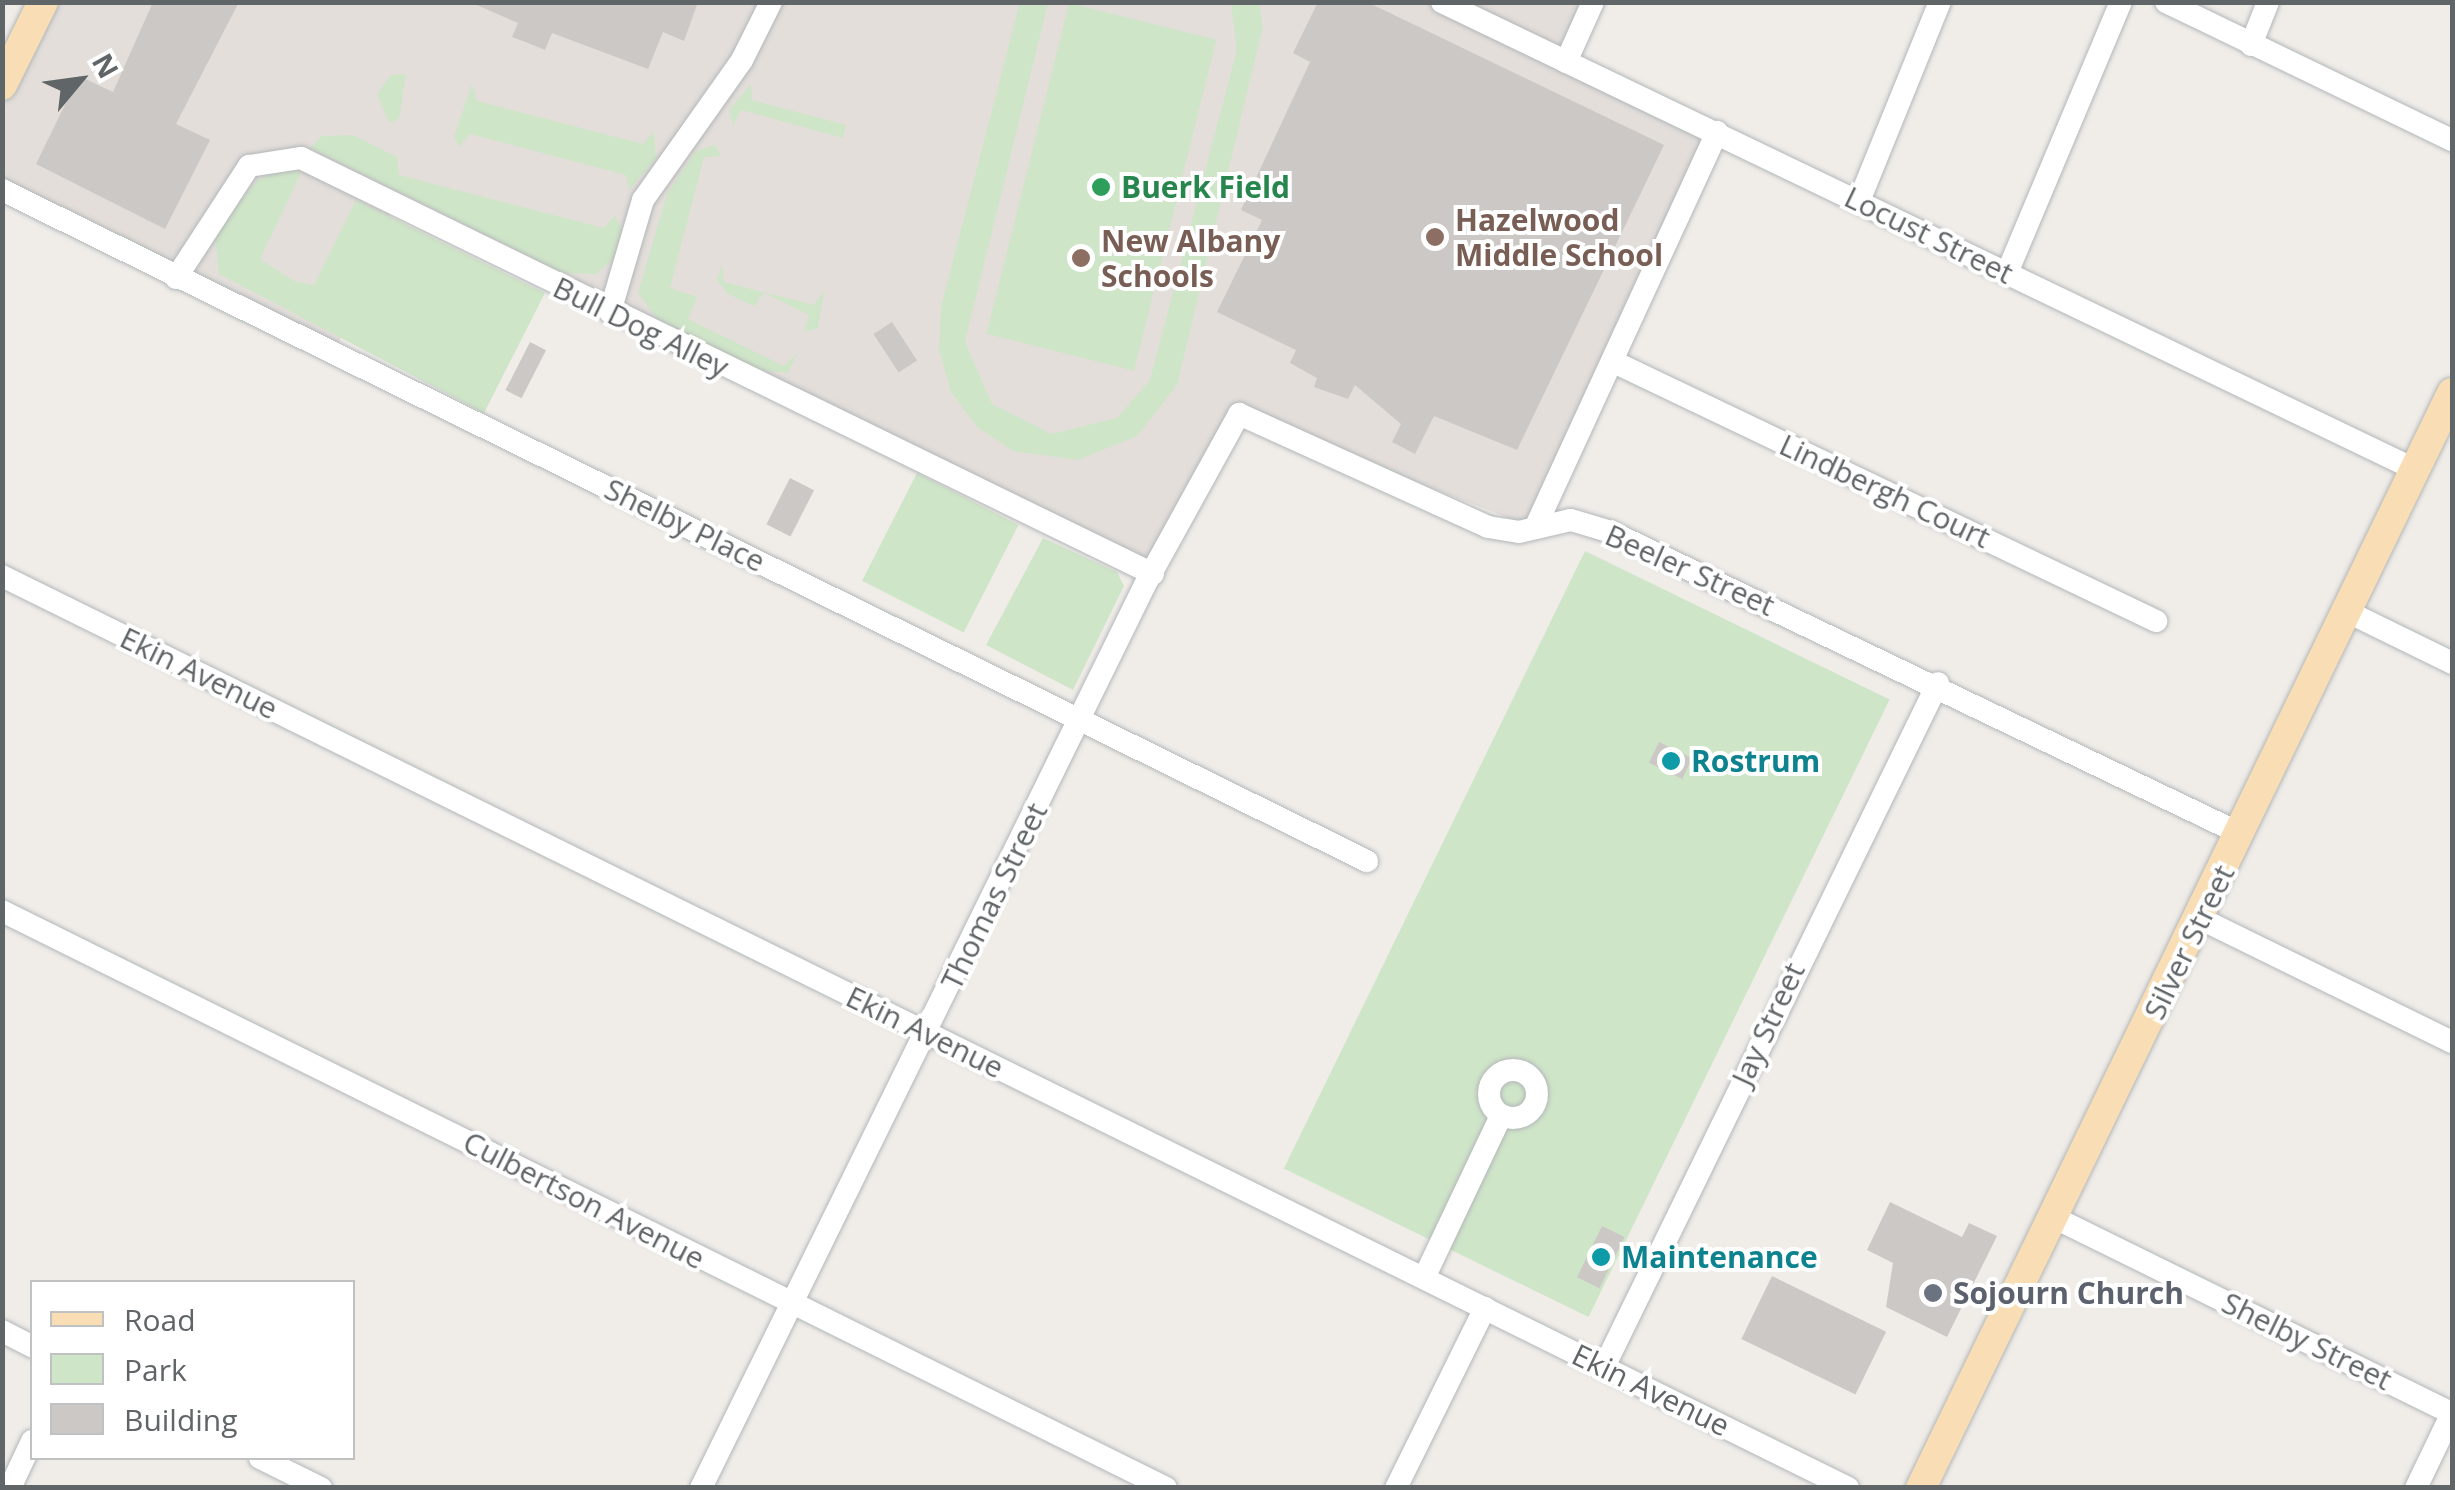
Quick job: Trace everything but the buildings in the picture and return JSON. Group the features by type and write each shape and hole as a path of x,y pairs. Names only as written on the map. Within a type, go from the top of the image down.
{"main road":[{"path":"2,86 43,2"},
{"name":"Silver Street","path":"1920,1488 2350,613 2452,394"}],"street":[{"path":"610,312 643,200 742,60 771,2"},
{"name":"Locust Street","path":"1442,2 2416,470"},
{"path":"1566,62 1593,2"},
{"path":"1860,202 1940,2"},
{"path":"2008,272 2121,2"},
{"path":"2166,2 2452,140"},
{"path":"2251,44 2268,2"},
{"path":"1535,528 1717,132"},
{"name":"Bull Dog Alley","path":"176,278 238,177 283,155 1153,574"},
{"name":"Shelby Place","path":"2,190 1367,861"},
{"name":"Lindbergh Court","path":"1614,362 2156,620"},
{"name":"Beeler Street","path":"1153,574 1239,414 1488,527 1535,528 1571,520 1611,532 1938,683 2241,834"},
{"name":"Thomas Street","path":"702,1488 1153,574"},
{"name":"Ekin Avenue","path":"2,576 1848,1488"},
{"path":"2350,613 2452,664"},
{"name":"Jay Street","path":"1604,1367 1938,683"},
{"name":"Culbertson Avenue","path":"2,910 1166,1488"},
{"path":"2200,919 2452,1042"},
{"path":"1424,1278 1501,1116"},
{"name":"Shelby Street","path":"2053,1217 2452,1413"},
{"path":"1396,1488 1485,1308"},
{"path":"2,1331 30,1345"},
{"path":"2416,1488 2452,1413"},
{"path":"10,1488 30,1445"},
{"path":"264,1460 320,1488"}],"shaded area":[{"name":"New Albany Schools","path":"1593,2 1566,62 1717,132 1535,528 1239,414 1153,574 394,206 334,354 3,190 2,87 44,3"}],"green space":[{"path":"1020,2 1048,3 965,342 992,404 1052,434 1117,418 1150,380 1237,50 1231,3 1259,3 1263,26 1177,385 1137,436 1078,460 1013,451 977,427 951,392 939,350 941,307"},
{"name":"Buerk Field","path":"1069,3 1216,40 1134,371 987,334"},
{"path":"406,74 399,119 389,123 377,94 391,75"},
{"path":"472,84 477,101 643,144 654,131 656,158 629,190 626,175 470,134 459,147 454,137"},
{"path":"751,84 752,100 846,125 843,138 741,110 733,126 729,110"},
{"path":"353,135 397,157 399,175 604,228 615,215 622,231 613,260 596,274 563,273 310,148 322,136"},
{"path":"715,145 721,156 704,157 670,288 697,297 688,319 784,366 797,353 788,373 760,370 657,319 638,293 667,194 696,151"},
{"path":"287,166 301,173 260,259 294,281 314,285 356,200 545,293 484,413 219,274 215,235 257,180"},
{"path":"722,264 724,282 814,305 824,290 818,328 804,332 809,315 764,293 754,306 728,294 717,280"},
{"path":"917,473 1019,525 964,633 862,581"},
{"path":"1043,538 1117,572 1124,586 1073,690 986,645"},
{"path":"1585,551 1890,700 1589,1317 1284,1168"}],"place":[{"name":"Buerk Field","path":"1101,187"},
{"name":"Hazelwood Middle School","path":"1435,237"},
{"name":"New Albany Schools","path":"1081,258"},
{"name":"Rostrum","path":"1671,761"},
{"name":"Maintenance","path":"1601,1257"},
{"name":"Sojourn Church","path":"1933,1293"}]}
